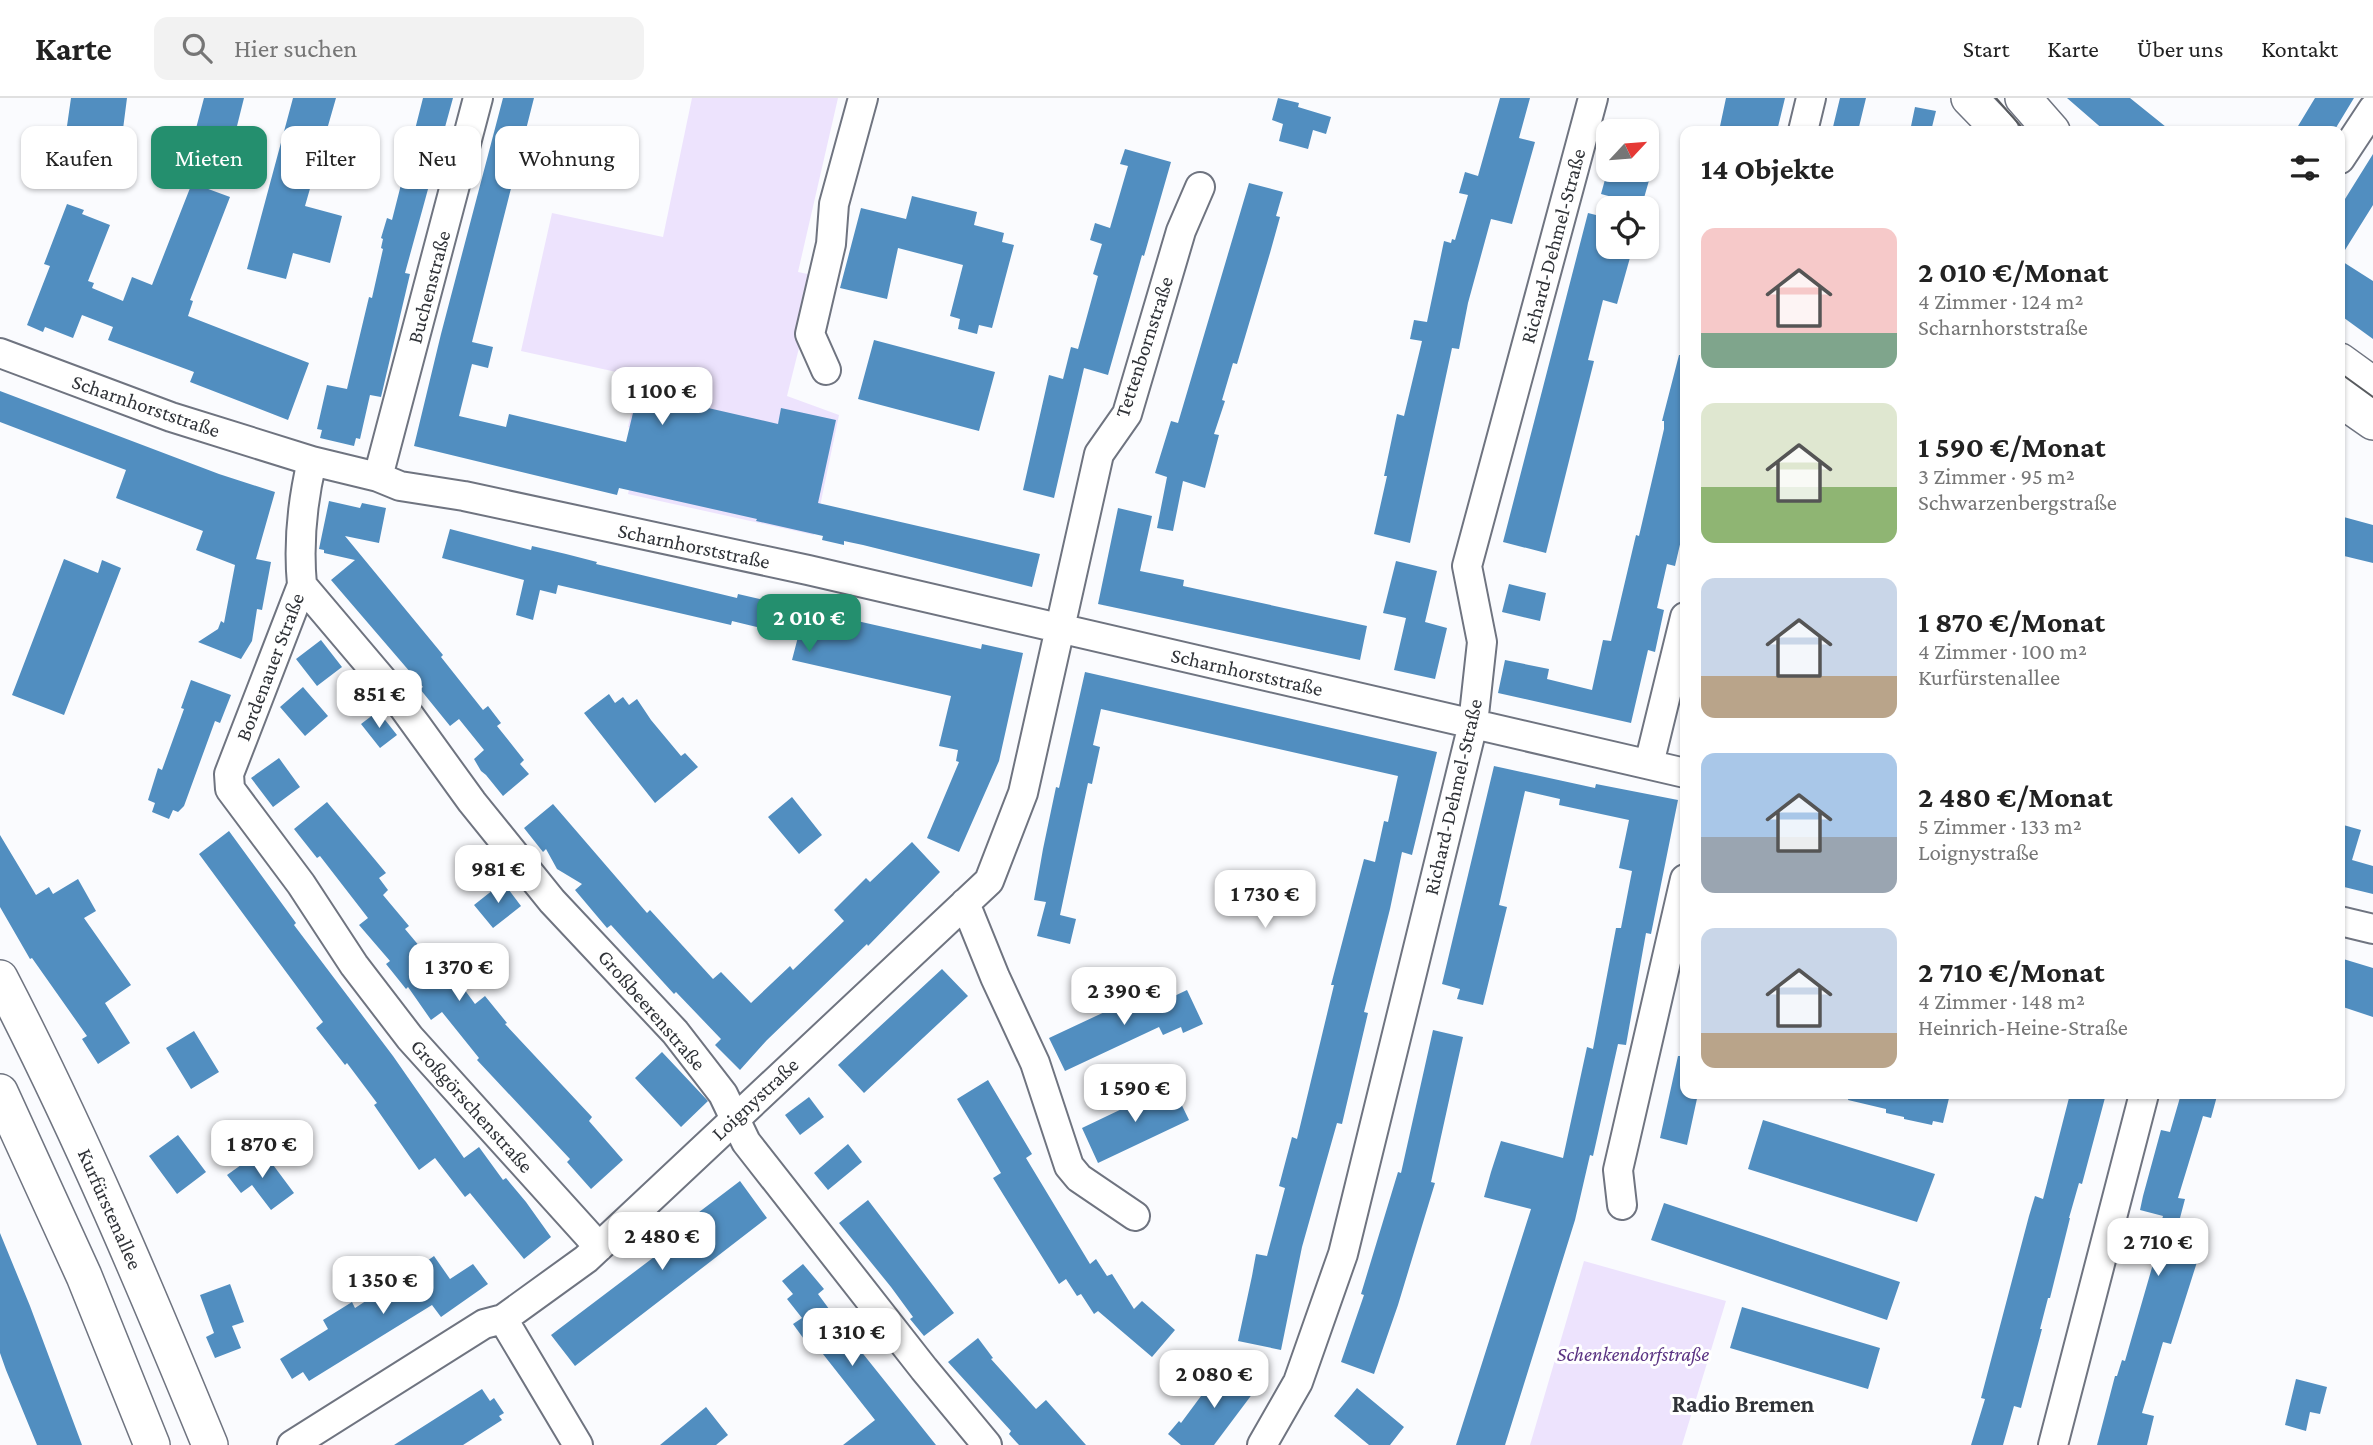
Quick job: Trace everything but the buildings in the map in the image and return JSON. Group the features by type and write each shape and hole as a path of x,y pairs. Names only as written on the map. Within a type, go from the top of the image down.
{"main road":[{"path":"1969,98 1996,126"},
{"path":"2023,98 2048,126"},
{"path":"2345,365 2373,385"},
{"path":"2345,402 2373,422"},
{"name":"Kurfürstenallee","path":"0,978 40,1054 132,1255 209,1445"},
{"name":"Kurfürstenallee","path":"0,1028 109,1261 186,1445"},
{"path":"0,1092 84,1276 152,1445"},
{"path":"0,1143 63,1280 129,1445"}],"street":[{"name":"Buchenstraße","path":"379,477 478,98"},
{"path":"826,370 810,334 831,244 834,204 863,98"},
{"name":"Richard-Dehmel-Straße","path":"1262,1445 1298,1382 1343,1254 1473,724 1482,642 1467,566 1593,98"},
{"path":"1804,126 1811,98"},
{"path":"2345,151 2373,108"},
{"name":"Tettenbornstraße","path":"1060,629 1099,454 1127,414 1181,231 1200,187"},
{"name":"Scharnhorststraße","path":"0,354 171,417 312,461 379,477 400,486 430,493 464,496 808,570 1680,772"},
{"name":"Bordenauer Straße","path":"230,789 229,774 302,585 299,554 303,497 312,461"},
{"name":"Großbeerenstraße","path":"302,585 391,690 472,802 552,901 675,1032 723,1094 747,1142 924,1369 987,1445"},
{"name":"Loignystraße","path":"292,1445 484,1324 503,1319 586,1259 989,881 1023,793 1060,629"},
{"path":"1650,764 1680,638"},
{"name":"Großgörschenstraße","path":"230,789 302,884 354,965 410,1038 599,1247"},
{"path":"1622,1205 1618,1170 1680,901"},
{"path":"965,903 995,977 1035,1063 1069,1166 1079,1178 1135,1216"},
{"path":"2345,922 2373,929"},
{"path":"2053,1445 2143,1099"},
{"path":"503,1319 578,1445"}],"green space":[{"path":"692,98 838,98 798,272 817,276 787,396 839,415 814,535 628,494 642,431 628,427 639,377 521,351 552,213 663,237"},
{"name":"Schenkendorfstraße","path":"1584,1261 1726,1301 1682,1445 1530,1445"}],"tram line":[{"path":"1996,98 2021,126"},
{"path":"2345,377 2373,397"}],"district":[{"name":"Radio Bremen","path":"1743,1403"}]}
